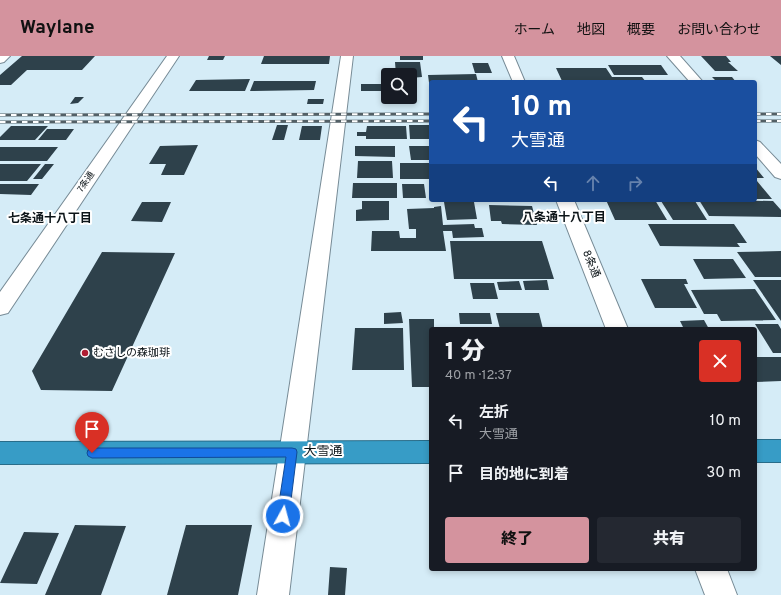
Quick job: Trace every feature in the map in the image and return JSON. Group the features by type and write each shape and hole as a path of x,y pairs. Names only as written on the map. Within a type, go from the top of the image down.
{"highway":[{"path":"757,451 781,451"},
{"name":"大雪通","path":"0,453 429,452"}],"street":[{"path":"0,59 4,56"},
{"name":"7条通","path":"0,308 173,56"},
{"path":"273,595 347,56"},
{"path":"508,56 517,80"},
{"path":"673,56 695,80"},
{"path":"757,147 781,174"},
{"name":"8条通","path":"566,202 616,327"},
{"path":"712,571 721,595"}],"building":[{"path":"22,56 95,56 82,70 27,70 11,85 0,85 0,75"},
{"path":"209,56 225,56 223,60 207,60"},
{"path":"264,56 330,56 329,64 261,64"},
{"path":"400,56 423,56 423,60 400,60"},
{"path":"701,56 726,56 731,62 728,62 738,71 715,71"},
{"path":"770,56 781,56 781,65"},
{"path":"395,62 420,62 422,77 417,77 417,68 395,68"},
{"path":"472,63 488,63 492,73 475,73"},
{"path":"608,65 661,65 668,75 614,75"},
{"path":"556,68 606,68 612,77 642,77 644,80 562,80"},
{"path":"476,74 478,80 429,80 429,82 428,75"},
{"path":"712,77 732,77 734,80 715,80"},
{"path":"250,79 245,91 189,91 196,80"},
{"path":"254,81 316,81 314,90 250,91"},
{"path":"361,84 381,84 381,91 361,91"},
{"path":"75,97 84,97 78,103 70,104"},
{"path":"308,99 324,99 323,104 307,104"},
{"path":"277,125 288,125 284,140 272,140"},
{"path":"409,125 429,125 429,139 410,139"},
{"path":"11,126 48,126 35,140 0,140 0,137"},
{"path":"302,126 322,126 320,140 299,140"},
{"path":"367,126 406,126 407,139 366,139 366,136 357,136 357,132 366,132"},
{"path":"47,129 74,129 66,140 38,140"},
{"path":"198,145 184,175 161,175 166,164 149,164 160,146"},
{"path":"355,146 395,146 395,157 355,156"},
{"path":"409,146 429,146 429,160 411,160"},
{"path":"0,147 58,147 47,161 0,161"},
{"path":"358,161 392,161 393,178 357,178"},
{"path":"400,163 429,163 429,179 400,179"},
{"path":"0,164 41,164 27,181 0,181"},
{"path":"45,164 54,164 42,179 33,179"},
{"path":"757,169 764,178 757,178"},
{"path":"757,181 772,199 757,199"},
{"path":"353,183 397,183 397,198 352,198"},
{"path":"0,184 39,184 31,195 0,194"},
{"path":"402,184 424,184 426,198 403,198"},
{"path":"362,201 389,201 389,220 356,221 356,210 362,209"},
{"path":"773,201 781,210 781,217 709,216 700,202"},
{"path":"142,202 171,202 162,222 131,221"},
{"path":"444,202 474,202 477,219 447,220"},
{"path":"607,202 656,202 667,220 615,220"},
{"path":"662,202 696,202 707,220 673,220"},
{"path":"489,205 532,206 537,225 502,224 501,221 491,221"},
{"path":"441,206 443,225 474,224 475,228 482,228 484,237 453,238 452,231 443,231 446,251 371,251 372,231 399,231 400,238 416,238 416,229 409,229 407,209 434,208"},
{"path":"648,224 734,224 747,243 737,243 740,247 660,246"},
{"path":"450,241 542,241 554,279 454,279"},
{"path":"781,251 781,277 755,277 737,252"},
{"path":"102,252 175,253 112,391 41,390 32,371"},
{"path":"693,259 733,259 746,278 704,279"},
{"path":"641,279 686,279 688,284 684,284 697,308 655,308"},
{"path":"547,280 549,290 525,290 523,281"},
{"path":"753,280 781,280 781,321"},
{"path":"519,281 522,290 499,290 497,282"},
{"path":"470,283 494,283 498,299 473,299"},
{"path":"755,289 776,320 721,321 717,314 704,314 691,290"},
{"path":"401,312 403,323 384,324 384,313"},
{"path":"459,313 490,313 492,324 460,324"},
{"path":"496,313 539,313 542,327 500,327"},
{"path":"409,319 434,319 434,327 429,327 429,387 412,387"},
{"path":"704,320 708,327 683,327 680,321"},
{"path":"755,324 778,324 781,329 781,353 773,353"},
{"path":"355,328 403,328 404,370 352,370"},
{"path":"757,357 781,357 781,381 757,382"},
{"path":"75,525 126,526 101,595 45,595"},
{"path":"186,525 252,525 238,595 167,595"},
{"path":"24,532 59,533 37,584 0,583"},
{"path":"330,567 347,568 345,595 328,595"}],"railway":[{"path":"0,115 429,114"},
{"path":"757,114 781,114"},
{"path":"0,122 429,121"},
{"path":"757,121 781,121"}],"place":[{"name":"むさしの森珈琲","path":"85,353"}],"district":[{"name":"八条通十八丁目","path":"564,218"},
{"name":"七条通十八丁目","path":"50,219"}],"route":[{"path":"92,453 292,452 283,516"}]}
